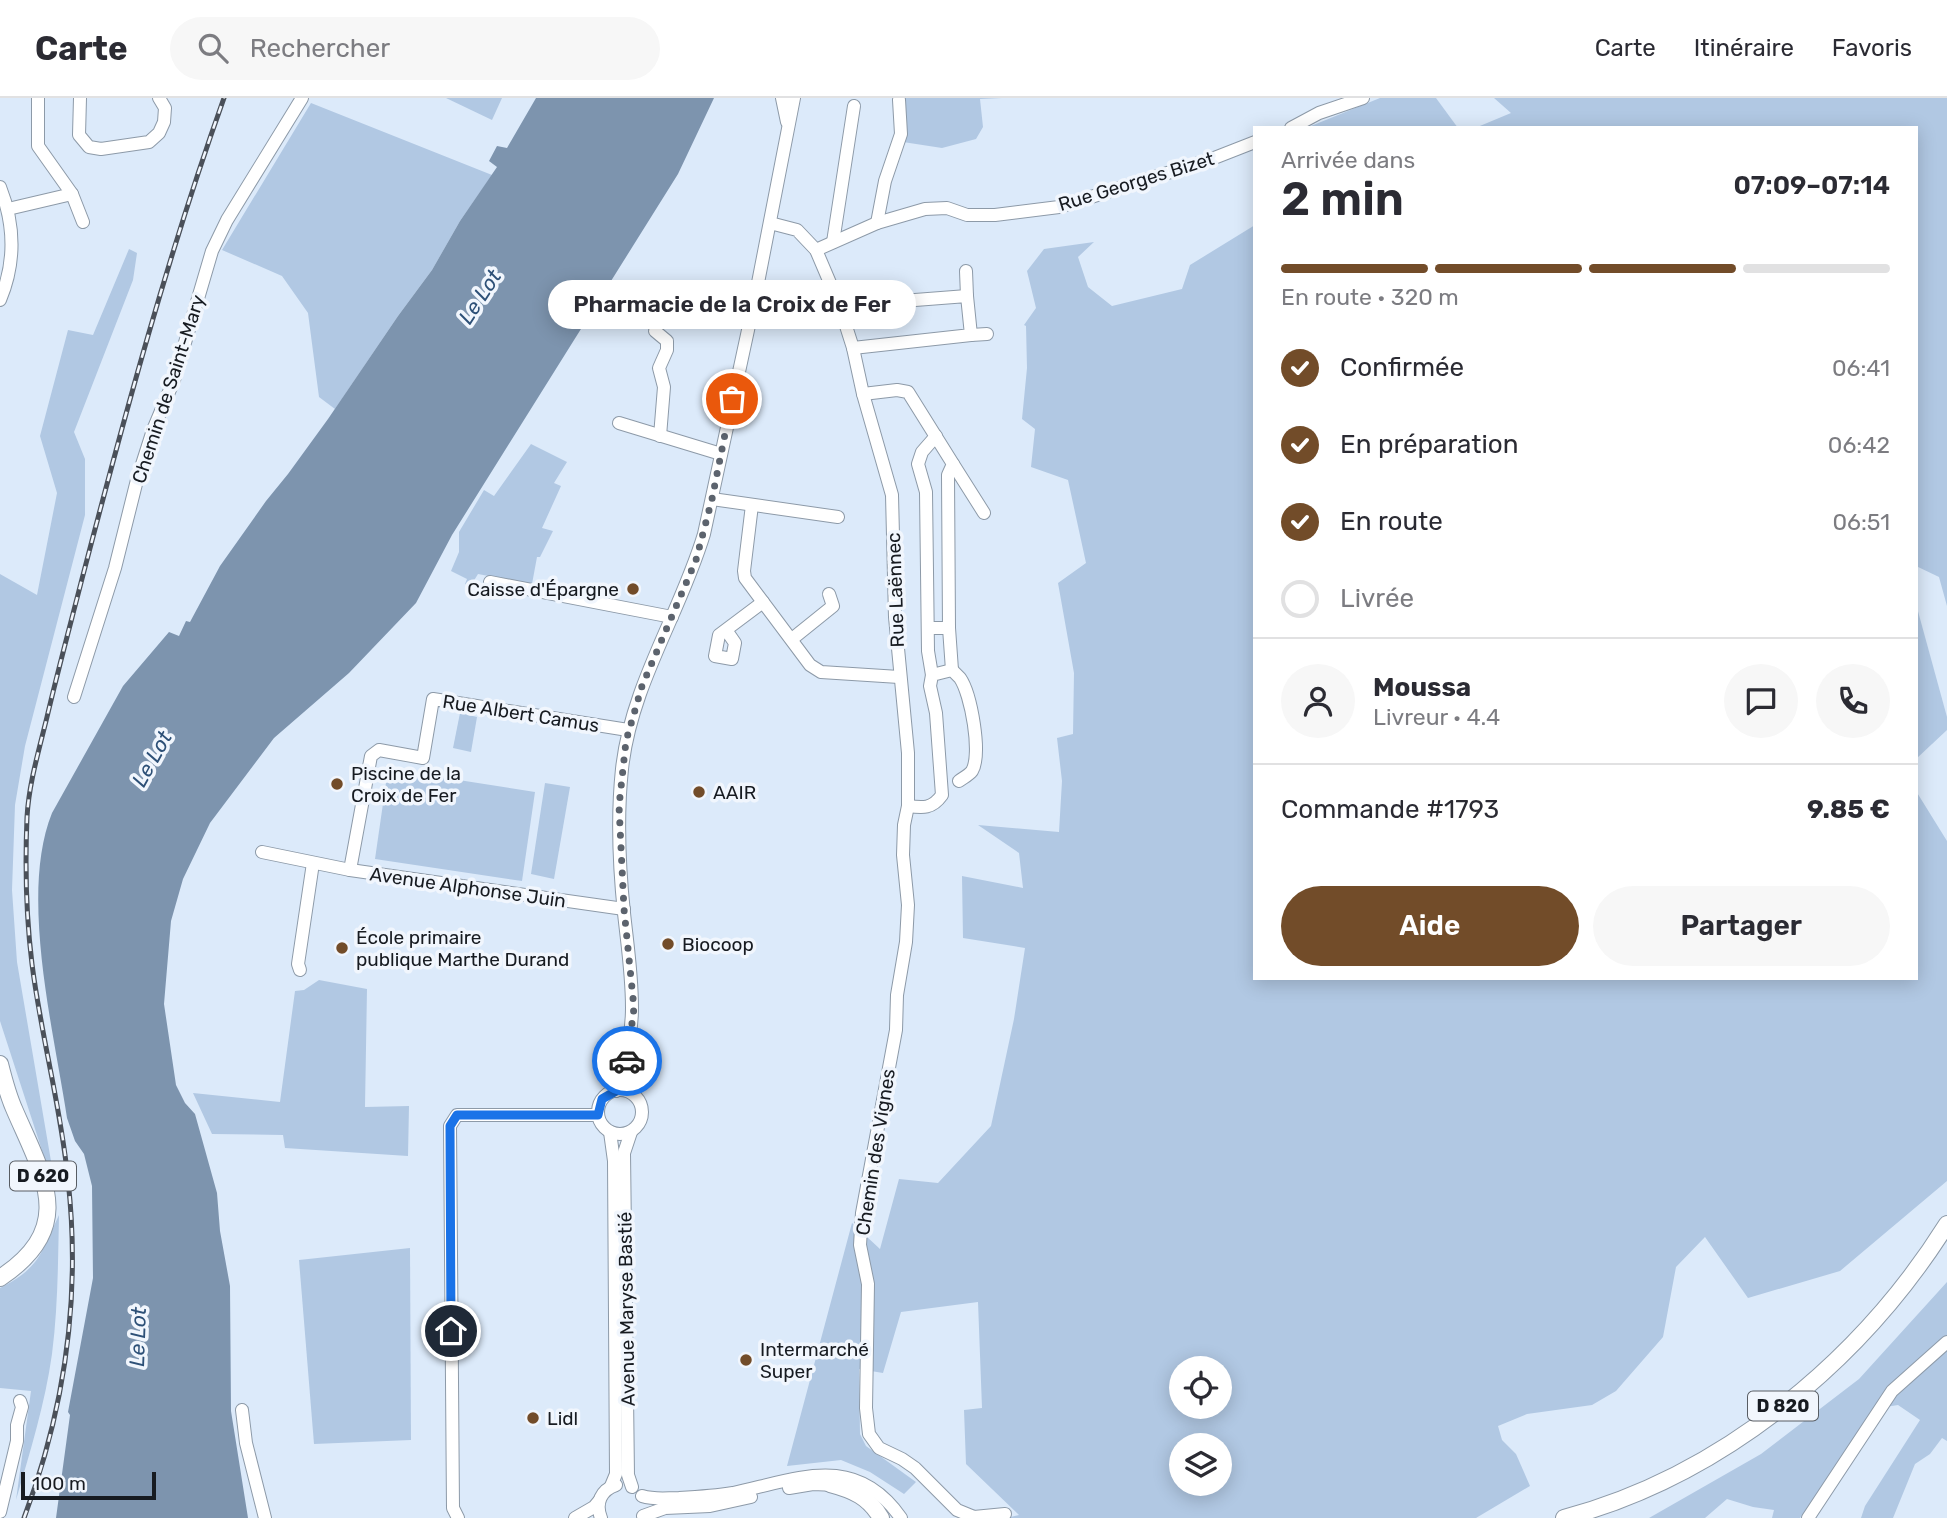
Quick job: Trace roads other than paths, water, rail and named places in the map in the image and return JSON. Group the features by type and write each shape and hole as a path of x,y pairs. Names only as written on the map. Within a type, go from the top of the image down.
{"main road":[{"name":"D 620","path":"0,1064 7,1090 34,1151 48,1197 48,1214 42,1234 20,1265 0,1278"},
{"name":"D 820","path":"1564,1518 1617,1500 1663,1480 1756,1427 1833,1363 1871,1325 1906,1283 1947,1224"},
{"path":"830,1483 859,1493 873,1505 881,1518"}],"street":[{"path":"38,98 38,146 72,194 83,222"},
{"path":"80,98 79,135 89,147 101,149 149,142 159,133 164,122 165,108 159,98"},
{"name":"Chemin de Saint-Mary","path":"74,697 115,568 137,480 177,370 212,251 227,220 302,98"},
{"name":"Avenue Maryse Bastié","path":"782,98 788,124"},
{"name":"Avenue Maryse Bastié","path":"632,1487 628,1475 624,1162 626,1143 640,1121 642,1110 637,1098 623,1092 634,1008 624,909 619,806 628,730 642,686 696,560 712,499 794,98"},
{"path":"1295,126 1320,113 1363,98"},
{"path":"877,223 885,181 901,134 899,100"},
{"path":"833,242 854,106"},
{"name":"Rue Georges Bizet","path":"816,250 877,223 936,207 967,215 995,215 1059,207 1209,160 1253,143"},
{"path":"0,187 8,209 12,255 0,300"},
{"path":"8,209 72,194"},
{"name":"Rue Laënnec","path":"770,223 797,230 816,250 839,304 853,348 863,394 892,495 895,617 908,753 908,806 903,846 907,915 897,995"},
{"path":"966,271 971,335"},
{"path":"850,305 967,296"},
{"path":"655,331 667,341 667,350 659,368 664,387 660,436"},
{"path":"853,348 987,334"},
{"path":"863,394 897,390 908,392 984,513"},
{"path":"619,423 721,454"},
{"path":"908,806 927,808 936,803 942,795 928,650 926,492 918,464 922,452 936,436"},
{"path":"953,464 948,475 949,628 952,670 960,677 967,694 973,722 976,761 971,773 959,781"},
{"path":"712,499 838,517"},
{"path":"752,505 745,578 810,665 821,672 899,677"},
{"path":"489,582 672,617"},
{"path":"792,639 833,606 829,594"},
{"path":"726,630 763,602"},
{"path":"928,628 949,628"},
{"path":"932,675 952,670"},
{"name":"Rue Albert Camus","path":"350,870 371,756 379,750 423,758 433,699 628,730"},
{"name":"Avenue Alphonse Juin","path":"262,852 350,870 624,909"},
{"path":"300,970 298,964 313,863"},
{"name":"Chemin des Vignes","path":"897,995 896,1030 862,1213 860,1245 867,1284 866,1408 869,1434 879,1448 915,1468 957,1510 974,1517 1005,1514"},
{"path":"458,1518 453,1508 450,1126 457,1115 598,1115 602,1099 623,1092"},
{"name":"Avenue Maryse Bastié","path":"598,1115 602,1125 610,1132 614,1161 616,1474 611,1486"},
{"path":"610,1132 631,1132"},
{"path":"1808,1518 1892,1391 1947,1342"},
{"path":"0,1513 18,1441 17,1425 22,1407 20,1401"},
{"path":"242,1410 246,1443 265,1518"},
{"path":"601,1518 599,1501 601,1495 611,1486 625,1484 642,1496 653,1499 709,1497 816,1474 853,1479 880,1494 901,1518"},
{"path":"642,1496 642,1517 665,1508 710,1506 795,1486 830,1483 863,1492 877,1501 892,1518"},
{"path":"575,1518 599,1501"}],"water":[{"name":"Le Lot","path":"536,98 714,98 678,174 452,535 416,603 349,673 274,738 210,823 183,879 171,921 164,1004 176,1085 185,1103 195,1114 217,1193 220,1231 230,1286 231,1411 248,1518 56,1518 70,1415 68,1412 93,1278 92,1186 84,1154 75,1141 67,1118 42,964 39,883 43,846 52,813 123,686 169,632 179,636 186,621 190,622 220,566 328,419 432,270 460,221 497,167 489,161 497,146 507,148"}],"railway":[{"path":"24,1518 50,1436 59,1394 71,1309 72,1266 72,1223 65,1153 30,946 26,853 30,792 60,664 131,395 184,216 224,98"}],"place":[{"name":"Pharmacie de la Croix de Fer","path":"732,399"},
{"name":"Caisse d'Épargne","path":"633,589"},
{"name":"Piscine de la Croix de Fer","path":"337,784"},
{"name":"AAIR","path":"699,792"},
{"name":"Biocoop","path":"668,944"},
{"name":"École primaire publique Marthe Durand","path":"342,948"},
{"name":"Intermarché Super","path":"746,1360"},
{"name":"Lidl","path":"533,1418"}]}
